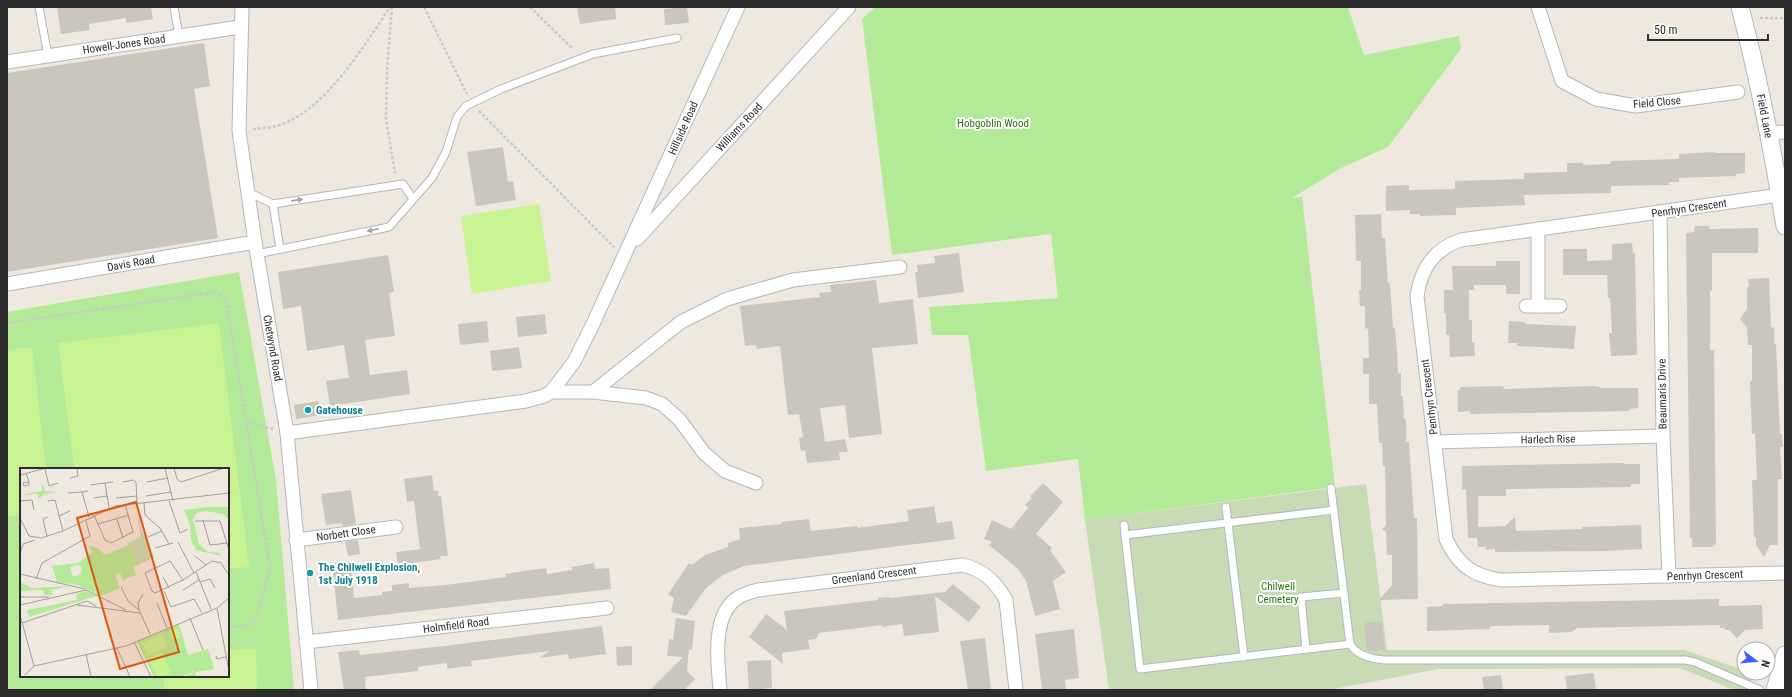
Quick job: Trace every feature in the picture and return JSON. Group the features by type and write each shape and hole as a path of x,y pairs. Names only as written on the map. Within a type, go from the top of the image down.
{"street":[{"name":"Chetwynd Road","path":"242,7 240,27 239,131 247,192 287,433 311,690"},
{"name":"Hillside Road","path":"551,392 574,362 626,253 738,7"},
{"name":"Williams Road","path":"626,253 849,7"},
{"name":"Field Close","path":"1538,7 1562,81 1596,99 1636,106 1738,92"},
{"name":"Field Lane","path":"1740,7 1777,133 1780,195 1785,226"},
{"name":"Howell-Jones Road","path":"7,62 240,27"},
{"name":"Penrhyn Crescent","path":"1780,195 1461,240 1452,243 1436,254 1424,270 1418,296 1446,539 1456,557 1470,570 1486,577 1502,580 1785,573"},
{"name":"Beaumaris Drive","path":"1660,212 1663,436 1669,576"},
{"path":"1538,229 1532,306 1560,306"},
{"name":"Davis Road","path":"7,284 256,248"},
{"path":"593,392 681,322 727,299 793,280 900,267"},
{"path":"287,433 526,401 544,396 551,392 593,392 646,398 662,404 679,420 704,453 725,471 756,484"},
{"name":"Harlech Rise","path":"1434,442 1663,436"},
{"name":"Norbett Close","path":"296,540 396,527"},
{"name":"Greenland Crescent","path":"720,690 718,639 720,625 729,606 746,593 765,589 962,565 980,571 986,575 1000,590 1006,600 1016,690"},
{"name":"Holmfield Road","path":"306,642 607,608"},
{"path":"1775,690 1785,656"}],"lane":[{"path":"40,7 48,56"},
{"path":"174,7 179,36"},
{"path":"256,248 280,249 389,227 432,178 446,152 457,117 466,106 502,89 593,54 677,38"},
{"path":"247,192 274,204 403,184 413,199"},
{"path":"274,204 280,249"},
{"path":"1331,488 1350,644 1354,650 1372,659 1685,660 1695,662 1760,690"},
{"path":"1226,507 1244,657"},
{"path":"1125,535 1334,510"},
{"path":"1124,525 1140,669 1350,644"},
{"path":"1306,649 1301,597 1344,593"}],"path":[{"path":"239,131 280,125 302,114 334,85 391,7"},
{"path":"391,7 386,119 397,185"},
{"path":"424,7 472,103 626,253"},
{"path":"530,7 545,20 582,58"},
{"path":"1758,18 1785,18"},
{"path":"7,323 218,292 226,300 270,568 258,613 250,626 229,627"},
{"path":"246,422 287,433"}],"green space":[{"name":"Hobgoblin Wood","path":"875,7 1348,7 1364,55 1459,36 1461,49 1388,147 1341,168 1292,198 1302,197 1335,487 1085,520 1078,459 986,471 968,335 932,335 929,307 1058,298 1051,234 892,255 862,19"},
{"path":"539,204 551,281 472,294 461,216"},
{"path":"239,272 276,480 294,690 7,690 7,312"},
{"path":"219,323 249,567 229,569 229,468 74,468 58,343"},
{"path":"32,347 46,468 20,468 20,515 7,516 7,350"},
{"name":"Chilwell Cemetery","path":"1366,484 1387,650 1684,650 1736,667 1736,681 1752,681 1749,690 1734,690 1680,668 1439,669 1328,690 1109,690 1085,520"},
{"path":"256,649 257,690 164,690 164,677 229,677 229,650"}],"building":[{"path":"57,7 151,7 153,19 126,23 126,18 89,24 90,30 61,34"},
{"path":"577,7 615,7 616,19 580,24"},
{"path":"687,7 689,23 665,25 664,9"},
{"path":"204,43 210,86 194,89 218,238 7,272 7,73"},
{"path":"503,147 508,182 513,181 516,200 476,206 467,152"},
{"path":"1715,152 1745,153 1745,173 1736,174 1736,176 1679,178 1679,182 1669,182 1669,185 1611,186 1611,193 1524,195 1525,205 1456,208 1456,215 1420,216 1420,214 1410,214 1410,210 1386,211 1386,186 1409,185 1409,190 1455,189 1455,181 1524,179 1524,173 1567,172 1567,163 1583,163 1583,165 1611,164 1611,161 1679,159 1679,154"},
{"path":"1381,214 1382,238 1385,238 1388,283 1390,283 1393,328 1395,328 1398,373 1401,373 1401,396 1403,396 1404,419 1406,419 1406,442 1409,442 1414,518 1417,518 1418,599 1379,600 1392,585 1392,555 1387,555 1386,532 1382,529 1386,525 1385,466 1383,466 1382,443 1379,443 1377,404 1369,404 1369,374 1363,374 1363,358 1369,358 1368,328 1365,329 1365,306 1360,306 1359,290 1361,290 1361,261 1356,261 1355,215"},
{"path":"1695,226 1709,226 1709,229 1758,228 1758,253 1712,253 1712,291 1710,291 1710,350 1714,350 1716,545 1713,545 1713,547 1692,547 1692,538 1690,538 1686,233 1694,232"},
{"path":"1632,243 1633,253 1635,253 1637,355 1611,356 1609,333 1612,333 1607,275 1563,275 1563,249 1587,249 1587,261 1612,260 1612,244"},
{"path":"959,253 964,292 918,298 915,272 918,272 917,265 935,263 934,256"},
{"path":"388,255 394,292 389,293 395,336 365,340 370,375 407,370 410,394 330,406 326,381 349,378 344,345 307,351 301,306 283,309 278,272"},
{"path":"1496,261 1520,261 1520,294 1506,294 1506,285 1474,285 1474,290 1469,290 1469,320 1472,320 1472,342 1474,342 1475,356 1450,357 1449,335 1446,335 1446,313 1444,313 1444,290 1453,290 1452,266 1496,266"},
{"path":"1769,278 1771,328 1774,327 1774,344 1776,344 1780,434 1782,434 1783,447 1780,447 1782,479 1778,479 1778,545 1770,545 1764,557 1756,545 1756,537 1754,537 1752,480 1757,480 1755,433 1752,434 1750,381 1752,381 1752,345 1748,345 1747,328 1740,319 1747,309 1747,287 1749,287 1748,279"},
{"path":"876,280 879,303 913,299 918,344 872,348 882,434 849,438 845,405 820,408 825,442 845,439 848,452 839,452 840,460 807,463 805,450 801,451 799,438 803,437 799,414 788,415 780,346 757,349 756,345 745,346 740,306 820,297 819,293 831,292 830,285"},
{"path":"545,314 547,334 518,337 516,317"},
{"path":"487,321 489,342 460,345 458,324"},
{"path":"1509,321 1525,322 1525,324 1576,326 1574,349 1517,346 1517,343 1508,343"},
{"path":"519,347 522,368 492,371 490,351"},
{"path":"1503,386 1504,389 1593,386 1600,388 1638,388 1638,408 1629,409 1629,411 1470,414 1470,411 1458,412 1458,390 1460,390 1460,387"},
{"name":"Gatehouse","path":"319,401 321,415 296,419 294,405"},
{"path":"1640,464 1640,484 1631,484 1631,487 1506,489 1506,496 1478,496 1478,527 1505,526 1515,517 1516,531 1641,525 1642,549 1606,551 1495,552 1495,549 1486,550 1486,547 1478,547 1477,538 1468,538 1466,489 1462,490 1462,466"},
{"path":"432,475 434,491 438,491 438,496 441,496 448,556 440,556 441,559 398,565 396,552 420,549 414,501 407,502 404,479"},
{"path":"1043,483 1063,502 1036,534 1052,548 1050,550 1066,572 1053,581 1060,609 1035,616 1026,581 1017,568 989,545 992,542 984,539 992,520 1011,529 1028,508 1025,505 1032,498 1030,496"},
{"path":"351,490 356,524 343,526 342,523 326,525 321,494"},
{"path":"934,506 937,523 952,521 955,539 744,566 723,575 706,588 686,616 671,612 674,598 668,594 689,563 692,565 705,555 728,547 728,543 740,539 739,528 782,524 781,522 809,519 811,531 857,526 857,528 909,521 907,510"},
{"path":"358,540 360,554 348,556 345,542"},
{"path":"351,561 354,598 382,595 382,592 392,591 392,585 409,583 409,588 445,585 506,577 505,574 546,568 547,574 572,570 572,567 594,563 595,569 609,568 611,589 338,620 332,564"},
{"path":"953,584 981,607 969,622 935,596 939,632 904,636 902,624 819,633 816,639 808,640 810,649 782,653 783,664 749,637 766,614 787,630 784,611 878,600 878,598 945,592"},
{"path":"1719,599 1719,606 1762,605 1763,629 1745,630 1737,638 1729,630 1720,628 1720,625 1577,628 1571,632 1549,633 1549,625 1490,626 1490,629 1427,631 1427,607 1443,606 1443,604"},
{"path":"676,618 695,621 692,650 689,649 687,671 695,679 684,690 650,690 683,657 667,656 669,639 673,640"},
{"path":"1382,621 1385,650 1367,651 1364,623"},
{"path":"602,626 606,654 569,659 568,654 539,658 550,651 471,661 472,666 447,669 447,663 418,667 418,671 365,677 366,690 344,690 338,652 359,650 360,655"},
{"path":"1074,629 1079,678 1065,680 1066,690 1042,690 1035,634"},
{"path":"985,638 991,690 968,690 960,641"},
{"path":"632,646 632,665 617,666 616,647"},
{"path":"771,660 772,688 749,690 747,661"},
{"path":"1594,673 1596,690 1567,690 1565,676"},
{"path":"1501,675 1503,690 1484,690 1482,677"}],"place":[{"name":"Gatehouse","path":"308,410"},
{"name":"The Chilwell Explosion, 1st July 1918","path":"310,573"}]}
